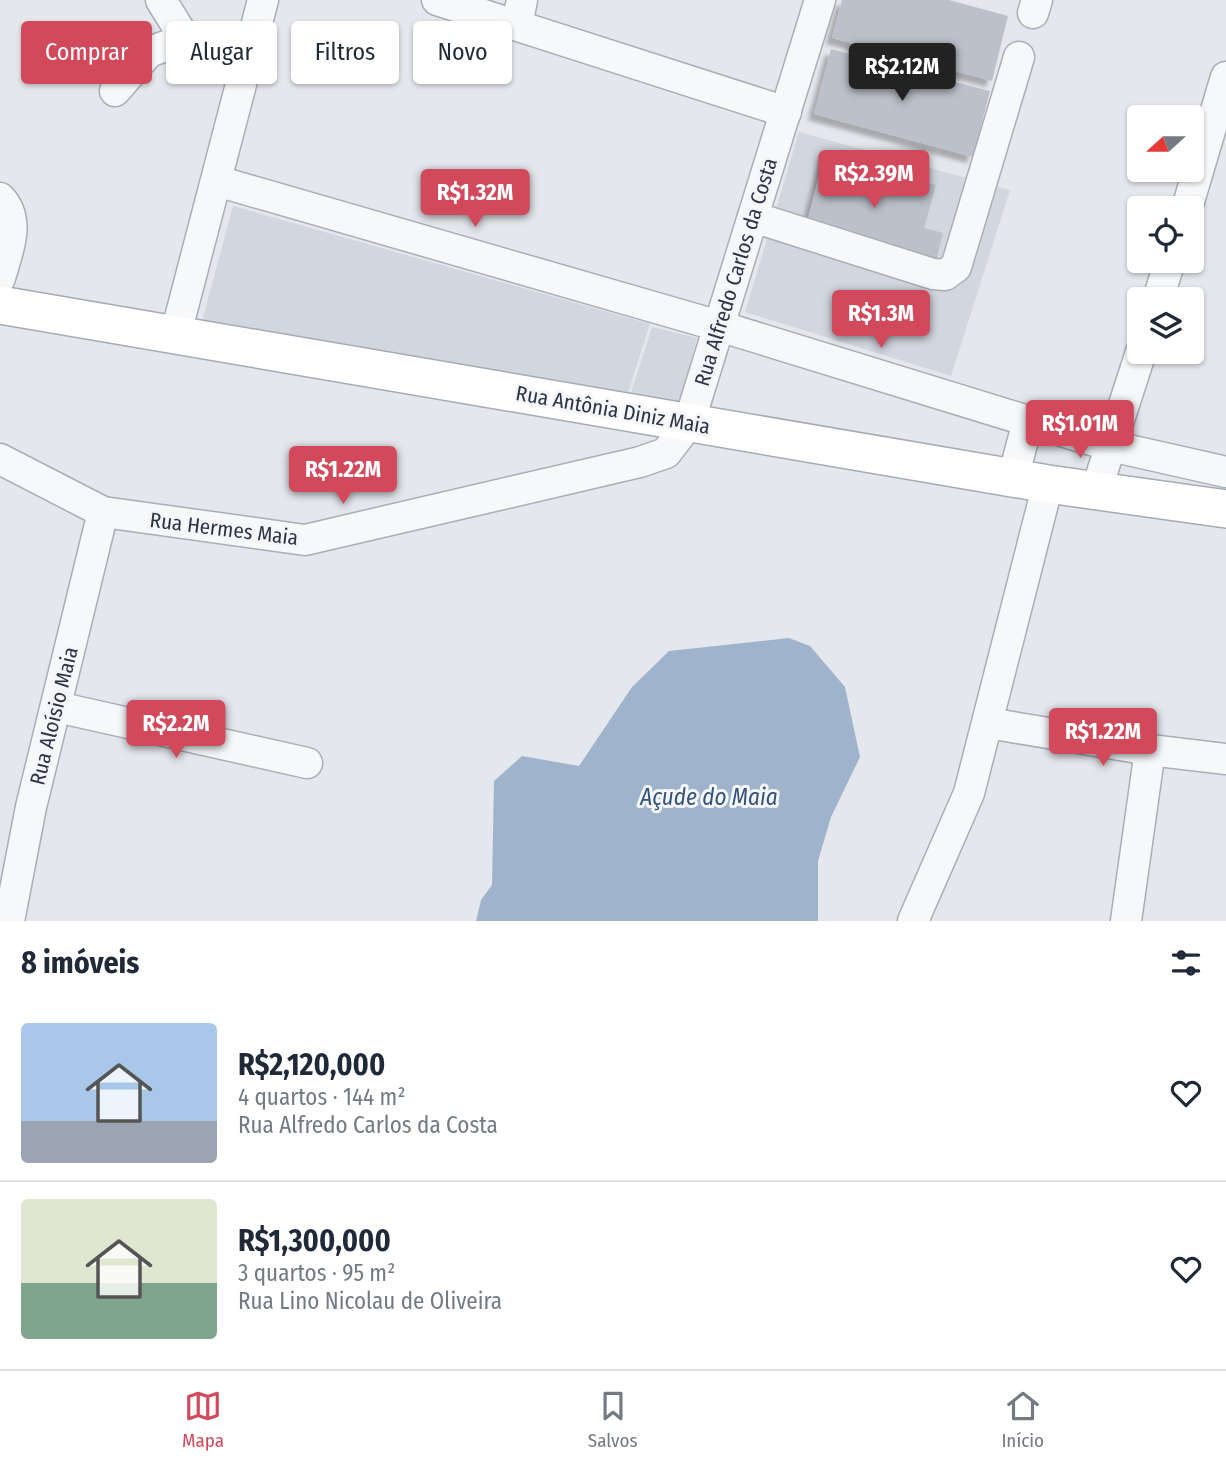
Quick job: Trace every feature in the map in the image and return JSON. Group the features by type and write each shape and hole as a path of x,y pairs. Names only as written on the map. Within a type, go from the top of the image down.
{"main road":[{"name":"Rua Antônia Diniz Maia","path":"0,305 1030,481 1226,509"}],"street":[{"path":"161,0 174,21"},
{"path":"257,21 263,0"},
{"path":"437,0 520,12 786,112"},
{"name":"Rua Alfredo Carlos da Costa","path":"689,423 820,0"},
{"path":"115,91 149,52 166,46"},
{"path":"753,217 933,274 945,275 956,267 1019,57"},
{"path":"1191,196 1226,77"},
{"path":"175,337 240,84"},
{"path":"217,181 719,327 1111,446 1226,472"},
{"path":"0,198 11,214 13,228 0,278"},
{"path":"1096,491 1137,364"},
{"path":"913,921 969,793 988,723 1030,481 1028,421"},
{"name":"Rua Hermes Maia","path":"0,459 103,512 305,540 640,462 666,453 689,423"},
{"name":"Rua Aloísio Maia","path":"17,919 31,807 103,512"},
{"path":"57,707 307,763"},
{"path":"988,723 1150,750 1226,759"},
{"path":"1126,921 1150,750"}],"shaded area":[{"path":"799,132 1010,190 951,376 745,312"},
{"path":"233,206 650,324 625,402 197,340"},
{"path":"652,327 697,338 677,413 627,405"}],"water":[{"name":"Açude do Maia","path":"789,638 810,646 845,687 860,757 831,817 818,861 818,921 476,921 481,900 492,885 494,781 522,756 579,766 632,687 669,651"}],"building":[{"path":"842,0 949,0 1008,16 992,81 832,38"},
{"path":"831,49 990,91 973,157 814,114"},
{"path":"825,153 936,185 924,228 943,233 935,266 805,230"}]}
